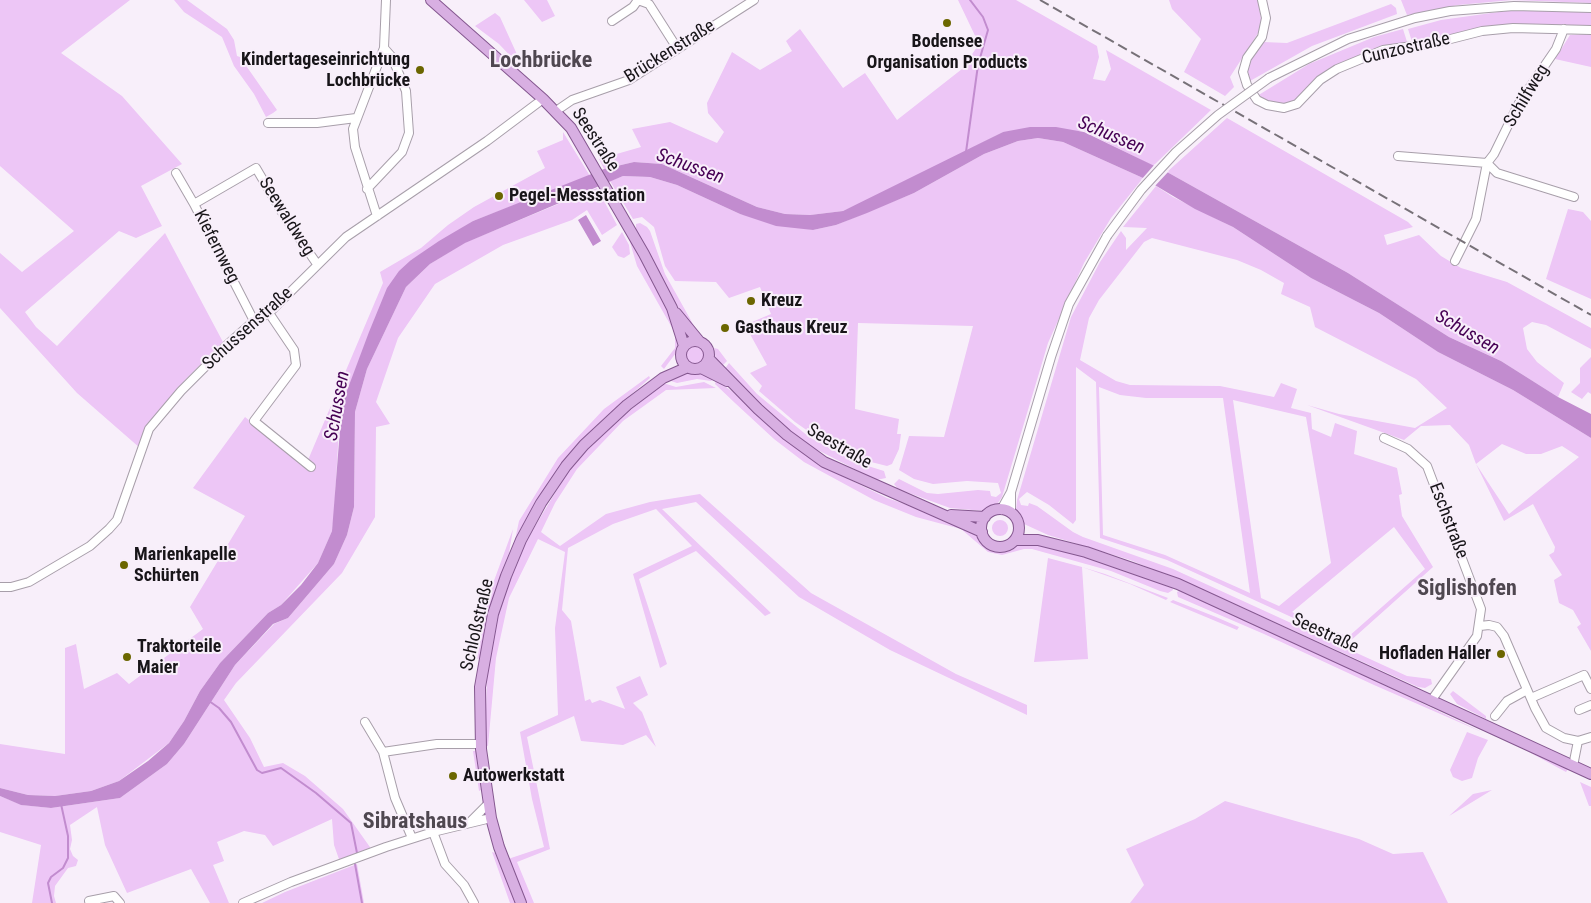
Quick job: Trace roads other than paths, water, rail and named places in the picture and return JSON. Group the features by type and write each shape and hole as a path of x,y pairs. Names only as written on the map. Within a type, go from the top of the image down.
{"main road":[{"name":"Seestraße","path":"431,0 543,99 574,131 613,198 672,308 684,346"},
{"name":"Seestraße","path":"672,308 699,341"},
{"path":"690,341 699,341 708,347 710,358 701,368 688,367 681,356 684,346 690,341"},
{"name":"Schloßstraße","path":"663,378 681,356"},
{"name":"Seestraße","path":"710,358 730,382 787,435 824,462 885,490 948,515 982,532 986,542 995,547 1006,546 1015,540 1038,540 1096,555 1178,584 1591,774"},
{"name":"Schloßstraße","path":"520,903 499,847 491,818 480,744 480,687 486,648 506,576 521,540 541,503 566,466 584,445 627,405 663,378 688,367"},
{"name":"Seestraße","path":"701,368 730,382"},
{"name":"Seestraße","path":"948,515 985,517 1001,510"},
{"path":"1001,510 1011,513"},
{"name":"Seestraße","path":"1011,513 1019,526 1038,540"},
{"path":"982,532 985,517"},
{"path":"1015,540 1019,526"}],"street":[{"path":"377,216 355,147 353,129 384,48 386,0"},
{"path":"612,21 633,8 638,0 650,2 677,48"},
{"name":"Brückenstraße","path":"556,111 572,100 628,80 754,0"},
{"name":"Cunzostraße","path":"1262,0 1266,18 1262,37 1247,58 1243,72 1247,85 1257,100 1267,105 1284,108 1297,104 1320,80 1337,69 1383,50 1482,32 1521,28 1591,30"},
{"path":"1001,510 1011,492 1051,357 1069,304 1107,236 1141,190 1176,152 1218,114 1270,78 1348,39 1415,18 1450,11 1514,6 1591,8"},
{"name":"Schilfweg","path":"1487,163 1494,154 1519,103 1556,49 1564,29"},
{"path":"367,189 402,152 410,133 406,91 392,57 384,48"},
{"name":"Schussenstraße","path":"0,587 11,587 29,582 90,546 110,529 117,520 149,429 181,391 228,344 254,321 269,313 346,237 487,141 543,99"},
{"path":"268,122 318,123 356,118"},
{"path":"1398,156 1487,163 1497,173 1574,198"},
{"path":"1455,261 1476,218 1487,163"},
{"name":"Seewaldweg","path":"194,204 256,168 286,219 317,264"},
{"name":"Kiefernweg","path":"176,173 254,321"},
{"path":"269,313 294,350 296,365 254,421 311,467"},
{"name":"Eschstraße","path":"1384,438 1408,449 1427,466 1481,609 1480,626"},
{"path":"1011,492 1011,513"},
{"path":"1431,701 1477,636 1480,626 1489,625 1497,627 1504,636 1546,728 1564,738 1578,742 1591,737"},
{"path":"1495,716 1507,701 1584,675 1591,689"},
{"path":"1580,710 1591,705"},
{"path":"365,722 383,752 395,798 412,838"},
{"path":"1573,766 1578,742"},
{"path":"383,752 437,744 480,744"},
{"path":"468,823 488,804"},
{"path":"243,903 355,858 412,838 491,818"},
{"path":"433,832 445,864 464,885 474,903"},
{"path":"89,901 114,896 120,903"}],"waterway":[{"path":"966,152 978,65 988,30 983,17 970,0"},
{"path":"209,701 219,708 231,722 257,770 262,773 281,768 316,793 351,823 357,853"},
{"path":"52,903 48,883 51,877 63,868 68,858 68,836 61,804"},
{"path":"355,864 362,903"}],"railway":[{"path":"1040,0 1591,315"}],"place":[{"name":"Bodensee Organisation Products","path":"947,23"},
{"name":"Kindertageseinrichtung Lochbrücke","path":"420,70"},
{"name":"Pegel-Messstation","path":"499,196"},
{"name":"Kreuz","path":"751,301"},
{"name":"Gasthaus Kreuz","path":"725,328"},
{"name":"Marienkapelle Schürten","path":"124,565"},
{"name":"Hofladen Haller","path":"1501,654"},
{"name":"Traktorteile Maier","path":"127,657"},
{"name":"Autowerkstatt","path":"453,776"}],"district":[{"name":"Lochbrücke","path":"541,61"},
{"name":"Siglishofen","path":"1467,589"},
{"name":"Sibratshaus","path":"415,822"}],"water label":[{"name":"Schussen","path":"1111,136"},
{"name":"Schussen","path":"690,167"},
{"name":"Schussen","path":"1467,333"},
{"name":"Schussen","path":"338,406"}]}
